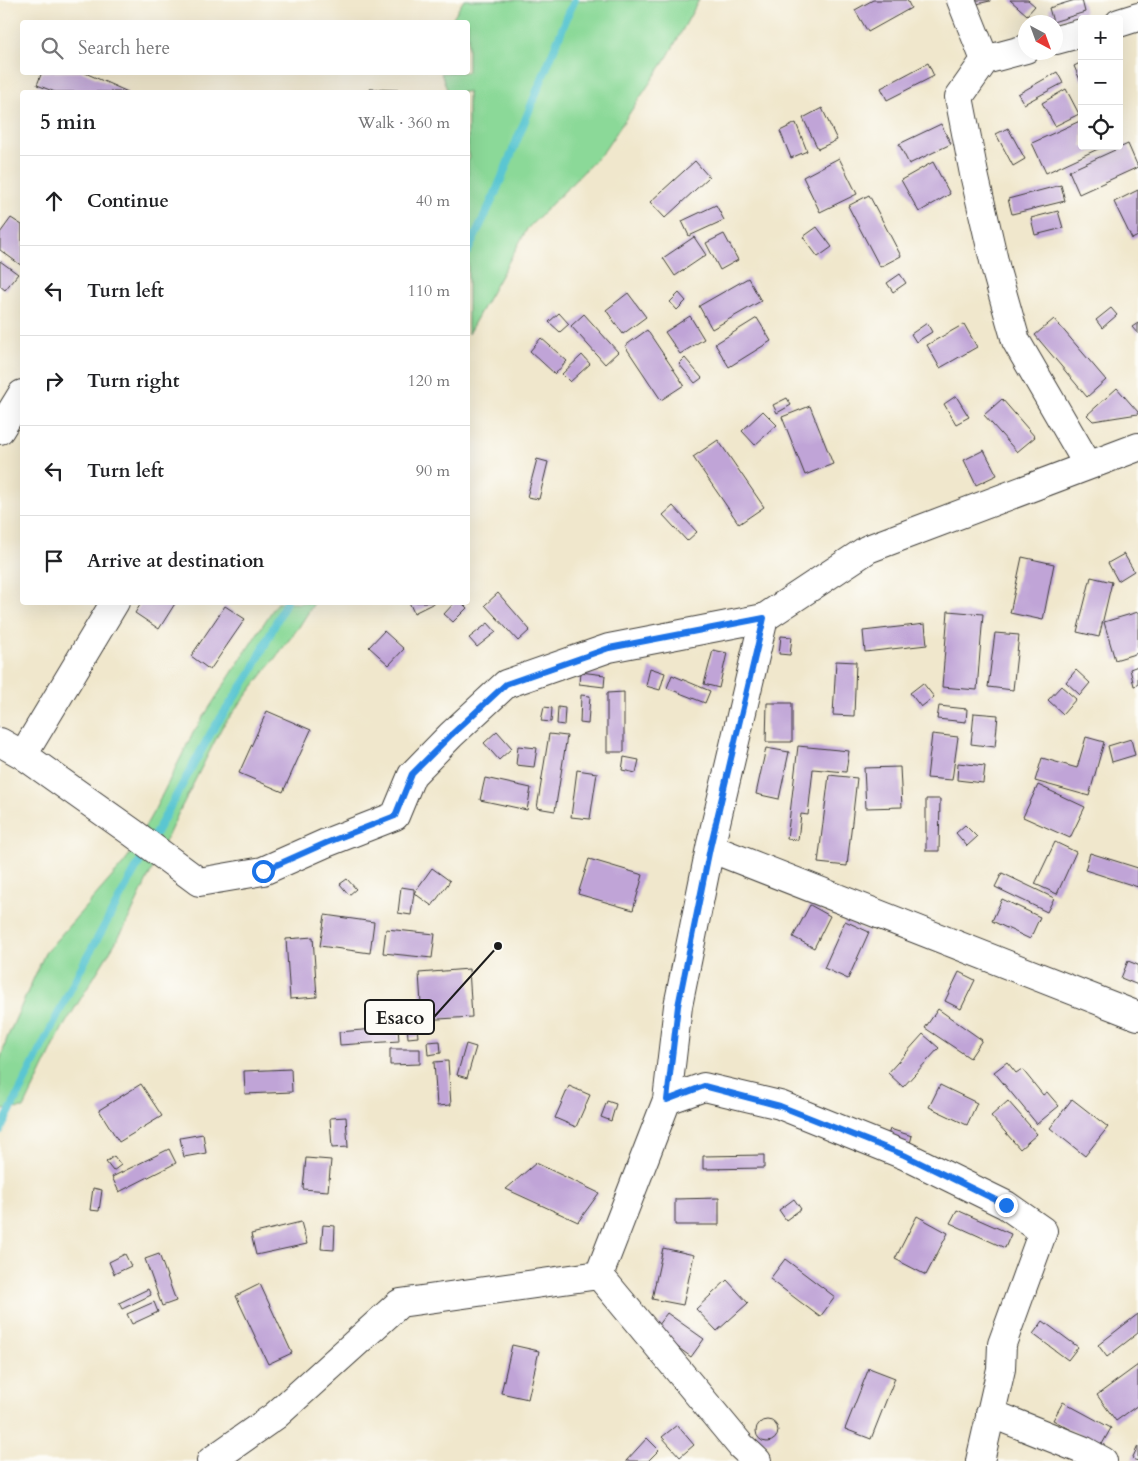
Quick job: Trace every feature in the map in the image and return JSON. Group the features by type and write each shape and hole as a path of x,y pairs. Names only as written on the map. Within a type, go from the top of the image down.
{"street":[{"path":"961,0 985,60"},
{"path":"1123,21 1138,17"},
{"path":"1063,38 1078,34"},
{"path":"1018,51 985,60 959,97 997,274 1016,341 1088,465"},
{"path":"0,430 20,397"},
{"path":"113,605 11,748 133,833 199,882 263,871 326,843 395,816 412,774 506,684 609,648 764,618 868,549 1138,447"},
{"path":"599,1275 667,1100 678,1006 710,848 764,618"},
{"path":"710,848 1138,1016"},
{"path":"667,1100 704,1086 780,1106 904,1155 1006,1205 1043,1231 1002,1344 1001,1369 980,1461"},
{"path":"210,1461 274,1416 400,1303 599,1275"},
{"path":"599,1275 741,1446 756,1461"},
{"path":"990,1413 1103,1461"}],"green space":[{"path":"464,0 699,0 668,56 604,151 527,229 470,330 470,90 447,90 442,75 470,75 470,20 451,20"},
{"path":"276,605 313,605 299,627 222,727 179,812 125,927 62,1029 24,1108 0,1110 0,1061 7,1038 45,953 125,862 155,809 193,733"}],"building":[{"path":"873,0 907,0 911,8 868,32 855,10"},
{"path":"971,0 990,0 990,1 972,5"},
{"path":"1010,0 1028,0 1035,6 1027,15"},
{"path":"1075,0 1082,0 1085,12 1063,19 1063,15 1051,15 1049,8"},
{"path":"928,63 934,76 887,100 881,88"},
{"path":"1078,64 1078,75 1074,66"},
{"path":"1057,72 1063,83 1024,104 1018,94"},
{"path":"41,75 90,75 124,90 50,90 37,85"},
{"path":"1066,89 1078,114 1055,126 1042,103"},
{"path":"822,108 837,140 818,149 803,118"},
{"path":"1078,122 1078,150 1096,150 1046,173 1032,143"},
{"path":"796,123 807,151 791,158 780,131"},
{"path":"941,124 951,144 909,164 899,144"},
{"path":"1008,128 1025,159 1013,166 996,134"},
{"path":"1128,144 1138,167 1079,194 1069,171 1115,150 1123,150 1123,146"},
{"path":"839,158 857,194 820,212 803,177"},
{"path":"695,161 709,177 665,218 650,202"},
{"path":"933,162 950,194 919,212 901,180"},
{"path":"1061,185 1065,201 1012,214 1008,199"},
{"path":"1138,190 1138,236 1132,239 1114,202"},
{"path":"869,195 901,256 880,267 848,206"},
{"path":"716,205 724,220 689,236 682,221"},
{"path":"1058,211 1063,228 1035,235 1031,218"},
{"path":"11,218 20,224 20,265 0,250 0,233"},
{"path":"817,227 832,247 818,257 803,237"},
{"path":"724,234 738,260 720,270 706,243"},
{"path":"694,237 706,255 675,276 663,258"},
{"path":"0,261 18,274 5,290 0,286"},
{"path":"900,274 906,283 893,292 887,283"},
{"path":"748,278 761,301 712,329 699,306"},
{"path":"628,293 646,317 623,334 606,310"},
{"path":"679,293 686,301 677,310 670,302"},
{"path":"1111,308 1117,315 1102,328 1096,320"},
{"path":"559,313 569,324 560,332 549,322"},
{"path":"584,314 618,352 605,364 571,326"},
{"path":"690,316 704,339 680,354 665,332"},
{"path":"757,318 771,341 729,367 715,344"},
{"path":"1054,319 1106,380 1087,397 1035,335"},
{"path":"927,323 932,332 916,342 911,334"},
{"path":"1138,323 1138,334 1132,327"},
{"path":"964,324 977,347 940,368 927,345"},
{"path":"647,330 684,385 661,400 625,346"},
{"path":"541,338 567,361 555,374 530,351"},
{"path":"582,355 590,364 570,382 562,374"},
{"path":"685,358 702,378 695,383 679,364"},
{"path":"1117,388 1138,414 1093,421 1087,415"},
{"path":"956,396 969,417 956,424 944,404"},
{"path":"787,398 791,405 777,413 773,405"},
{"path":"1002,399 1035,437 1017,452 984,415"},
{"path":"810,406 833,464 805,475 782,417"},
{"path":"763,411 777,425 755,445 742,431"},
{"path":"718,440 764,507 739,524 693,457"},
{"path":"984,450 997,475 976,485 964,460"},
{"path":"537,459 548,462 539,499 527,497"},
{"path":"673,506 697,532 687,541 663,515"},
{"path":"1124,554 1134,571 1118,581 1108,563"},
{"path":"1022,557 1054,564 1043,620 1010,613"},
{"path":"1091,577 1112,582 1099,637 1077,632"},
{"path":"498,593 530,630 518,641 485,605"},
{"path":"140,605 174,605 159,629 135,613"},
{"path":"410,605 430,605 414,613"},
{"path":"452,605 464,605 467,608 453,622 444,614"},
{"path":"225,606 245,619 210,670 191,656"},
{"path":"948,611 983,614 977,690 942,687"},
{"path":"1138,612 1138,653 1115,660 1104,622"},
{"path":"488,623 496,632 477,647 469,638"},
{"path":"925,624 927,645 865,652 863,631"},
{"path":"384,631 404,649 389,665 369,647"},
{"path":"995,633 1019,635 1013,690 988,687"},
{"path":"781,636 792,637 790,655 779,654"},
{"path":"713,650 727,653 719,688 704,684"},
{"path":"836,661 856,662 854,716 833,715"},
{"path":"1138,666 1138,685 1134,686 1130,669"},
{"path":"650,668 665,673 660,690 646,686"},
{"path":"1076,670 1090,683 1080,695 1066,682"},
{"path":"580,672 605,675 604,687 579,684"},
{"path":"672,675 710,691 705,703 667,688"},
{"path":"923,683 934,697 921,707 910,693"},
{"path":"1061,686 1076,699 1063,714 1048,700"},
{"path":"624,692 624,752 607,752 607,693"},
{"path":"581,695 590,696 588,724 580,723"},
{"path":"767,703 792,703 792,742 766,742"},
{"path":"939,706 967,709 966,722 937,719"},
{"path":"544,707 552,708 551,722 541,721"},
{"path":"558,707 565,708 564,725 557,724"},
{"path":"267,711 311,730 283,792 239,773"},
{"path":"974,713 998,715 995,747 971,744"},
{"path":"497,731 512,748 499,760 484,743"},
{"path":"549,734 567,736 555,811 537,808"},
{"path":"932,734 958,737 952,780 927,778"},
{"path":"1086,737 1104,742 1089,796 1035,781 1042,758 1077,768"},
{"path":"1131,739 1135,755 1112,762 1108,746"},
{"path":"518,746 537,748 534,767 516,765"},
{"path":"798,746 849,751 846,772 813,769 808,815 801,814 798,840 787,839"},
{"path":"766,748 789,752 779,799 756,794"},
{"path":"624,757 639,760 636,773 622,770"},
{"path":"958,763 985,766 983,783 957,780"},
{"path":"900,767 902,807 866,808 864,768"},
{"path":"577,770 597,773 590,819 571,817"},
{"path":"829,775 857,778 847,866 818,863"},
{"path":"485,778 531,788 527,810 480,800"},
{"path":"1038,785 1085,807 1070,838 1023,817"},
{"path":"926,799 940,799 939,851 926,851"},
{"path":"965,825 977,837 967,846 956,833"},
{"path":"1055,842 1076,852 1057,894 1035,884"},
{"path":"1090,853 1138,868 1138,887 1085,870"},
{"path":"589,859 643,875 633,910 578,894"},
{"path":"432,868 450,881 432,906 414,893"},
{"path":"1002,873 1054,898 1047,912 995,887"},
{"path":"347,879 356,889 349,895 340,884"},
{"path":"401,887 414,889 411,915 398,913"},
{"path":"1002,899 1040,917 1030,939 992,921"},
{"path":"810,905 830,916 814,948 793,937"},
{"path":"325,915 374,922 370,953 320,946"},
{"path":"845,921 869,932 848,979 824,968"},
{"path":"386,929 435,934 432,958 383,953"},
{"path":"313,937 317,997 290,999 286,939"},
{"path":"1128,961 1138,965 1138,985 1121,978"},
{"path":"469,969 472,1017 422,1020 419,973"},
{"path":"959,972 975,980 961,1009 945,1001"},
{"path":"415,1006 418,1037 408,1038 407,1022 398,1022 397,1008"},
{"path":"938,1009 982,1040 970,1058 925,1028"},
{"path":"398,1027 399,1041 340,1045 339,1032"},
{"path":"923,1034 939,1048 903,1087 888,1073"},
{"path":"440,1041 441,1053 428,1055 427,1042"},
{"path":"466,1044 476,1047 467,1078 457,1075"},
{"path":"390,1049 420,1049 420,1064 390,1065"},
{"path":"448,1061 451,1105 437,1106 434,1062"},
{"path":"1007,1062 1016,1073 1022,1069 1043,1095 1047,1092 1059,1106 1037,1124 994,1072"},
{"path":"291,1069 292,1092 245,1094 244,1071"},
{"path":"141,1084 162,1116 119,1142 99,1110"},
{"path":"940,1085 977,1103 967,1125 929,1107"},
{"path":"569,1086 590,1095 576,1127 555,1118"},
{"path":"1072,1099 1108,1127 1085,1156 1050,1128"},
{"path":"607,1101 616,1104 611,1121 601,1117"},
{"path":"1008,1101 1037,1134 1020,1149 991,1116"},
{"path":"346,1117 348,1147 332,1148 330,1118"},
{"path":"890,1129 912,1136 909,1147 886,1141"},
{"path":"203,1134 206,1153 184,1157 180,1138"},
{"path":"169,1149 176,1163 119,1192 112,1177"},
{"path":"764,1155 764,1168 703,1169 703,1156"},
{"path":"114,1156 121,1165 113,1171 106,1162"},
{"path":"306,1158 331,1160 328,1191 303,1189"},
{"path":"536,1163 599,1193 578,1222 506,1189"},
{"path":"93,1188 102,1190 99,1211 90,1210"},
{"path":"719,1198 719,1225 675,1225 675,1199"},
{"path":"794,1199 801,1209 786,1220 779,1210"},
{"path":"957,1210 1011,1234 1005,1248 950,1223"},
{"path":"917,1216 948,1233 926,1275 895,1259"},
{"path":"301,1222 307,1244 256,1255 251,1234"},
{"path":"323,1225 335,1226 334,1250 321,1249"},
{"path":"663,1248 694,1255 683,1305 652,1299"},
{"path":"125,1254 131,1266 114,1274 109,1262"},
{"path":"159,1254 176,1301 162,1306 145,1259"},
{"path":"785,1259 835,1297 820,1317 770,1279"},
{"path":"727,1280 748,1303 717,1331 696,1309"},
{"path":"260,1284 292,1353 268,1364 236,1296"},
{"path":"148,1289 151,1295 122,1309 119,1303"},
{"path":"154,1302 158,1312 132,1324 127,1314"},
{"path":"667,1313 704,1339 691,1357 654,1330"},
{"path":"1138,1314 1138,1333 1107,1357 1098,1345"},
{"path":"1043,1321 1078,1347 1068,1360 1033,1334"},
{"path":"512,1345 539,1351 528,1399 501,1393"},
{"path":"1138,1365 1138,1405 1116,1421 1097,1395"},
{"path":"869,1368 895,1378 871,1439 845,1429"},
{"path":"1063,1402 1111,1428 1101,1446 1053,1420"},
{"path":"767,1420 775,1423 778,1431 775,1439 767,1442 759,1439 756,1431 759,1423"},
{"path":"677,1425 694,1445 680,1457 662,1437"},
{"path":"647,1438 659,1450 648,1461 626,1461"},
{"path":"1138,1446 1138,1461 1132,1459"}],"waterway":[{"path":"470,247 495,194 575,0"},
{"path":"0,1131 80,970 212,731 252,671 285,605"}],"place":[{"name":"Esaco","path":"498,946"}],"route":[{"path":"263,871 326,843 395,816 412,774 506,684 609,648 764,618 710,848 678,1006 667,1100 704,1086 780,1106 904,1155 1006,1205"}]}
